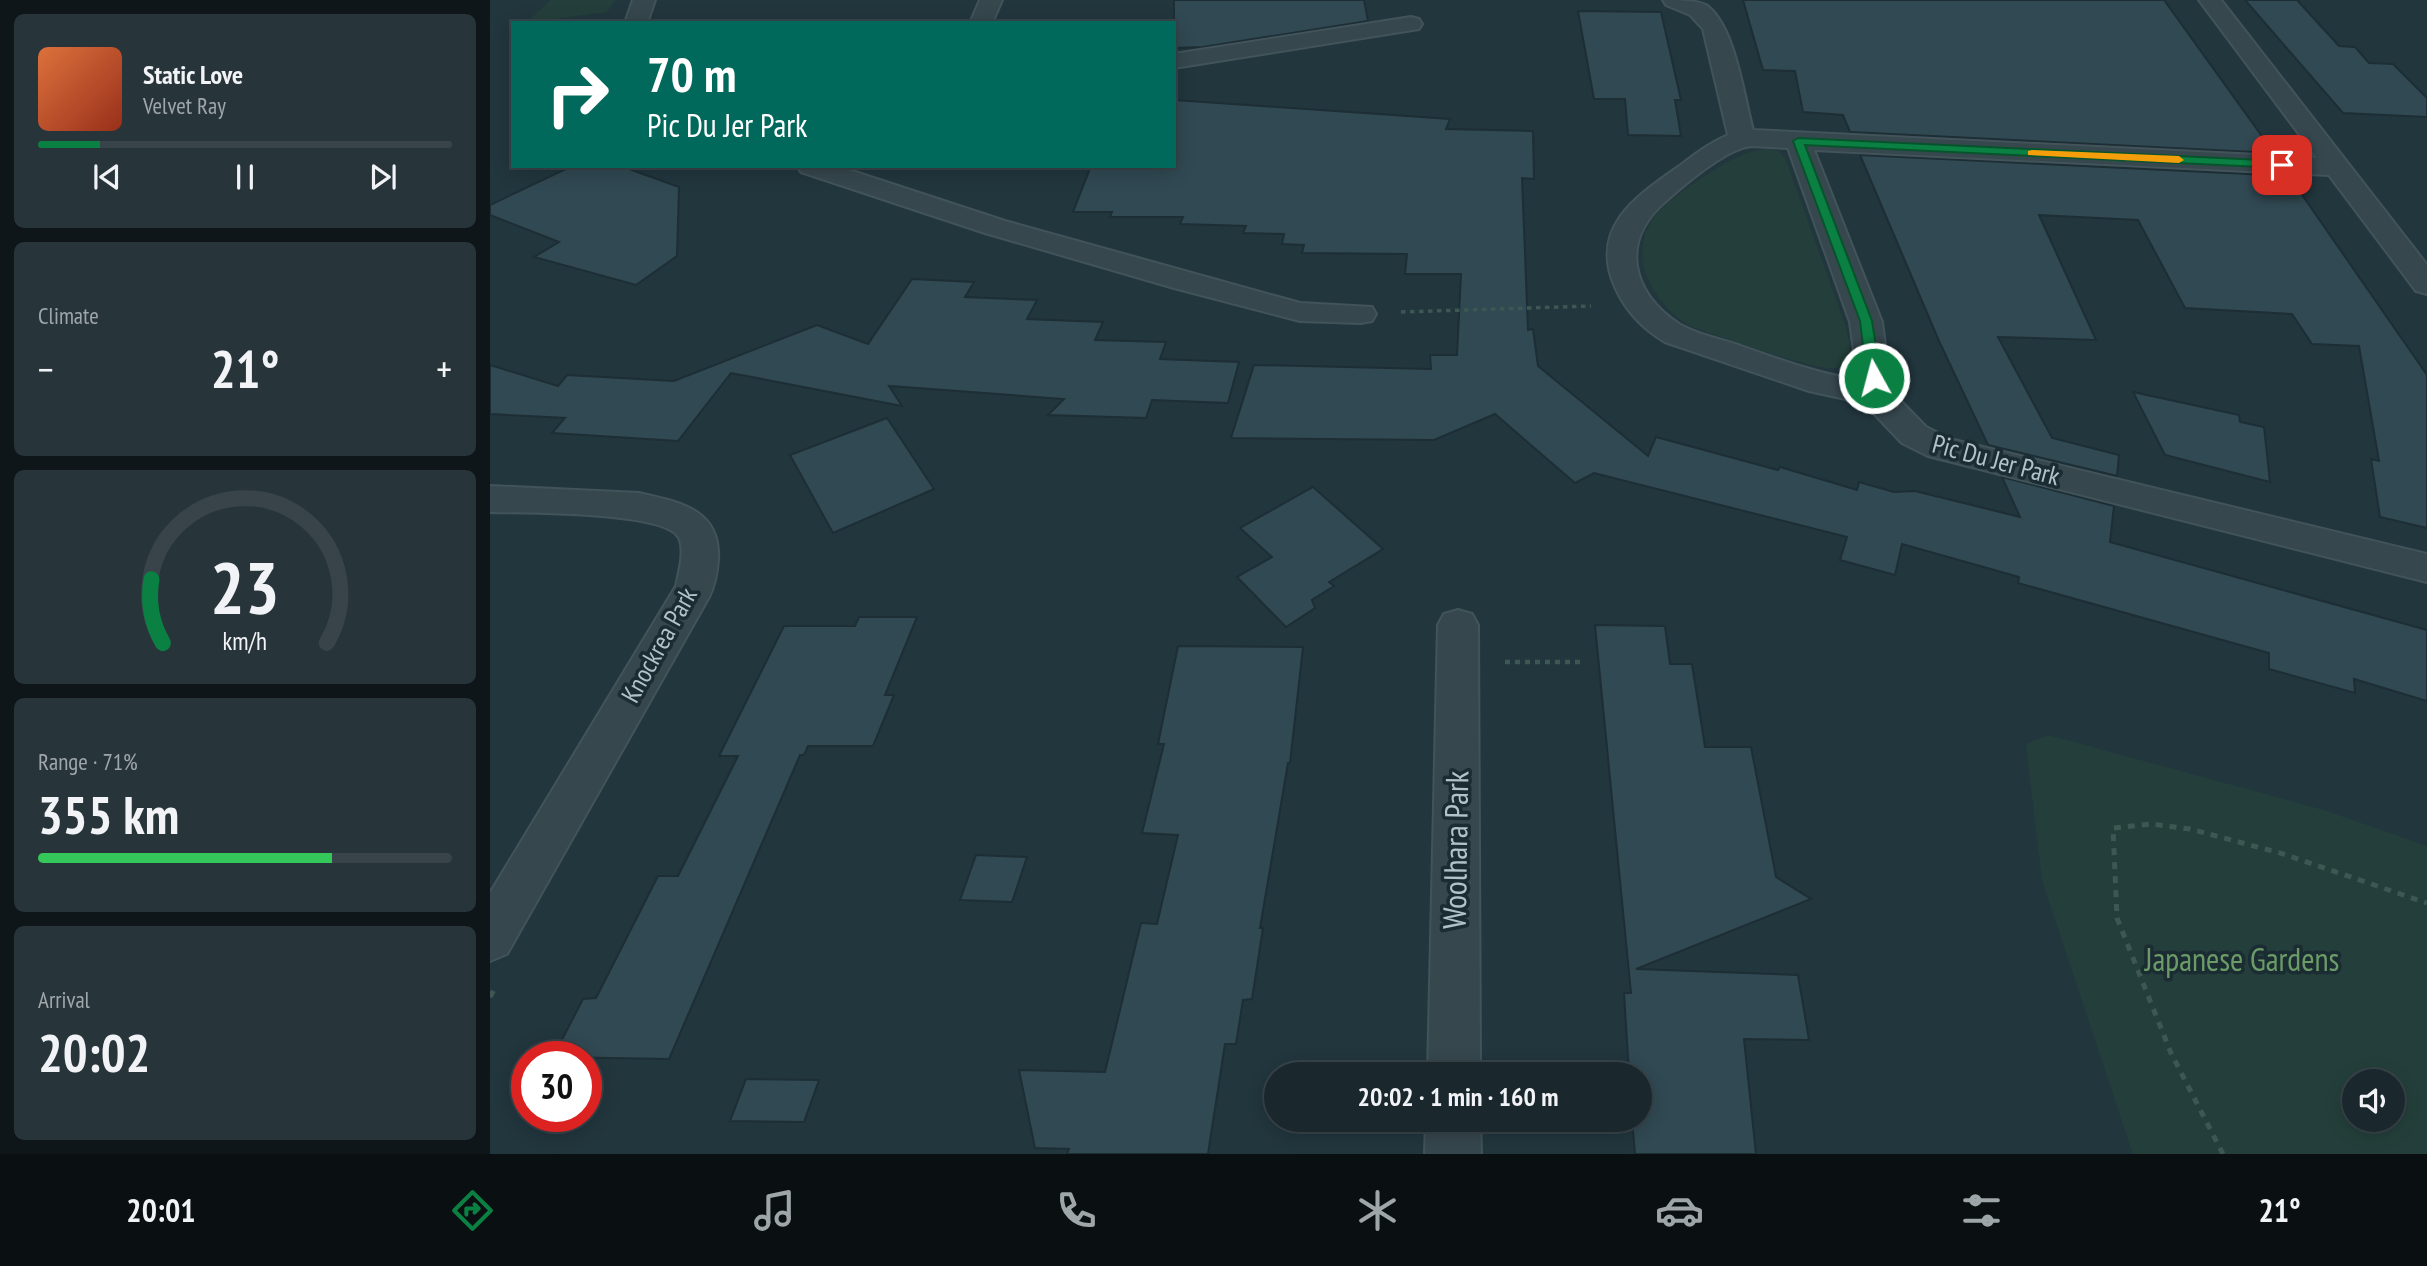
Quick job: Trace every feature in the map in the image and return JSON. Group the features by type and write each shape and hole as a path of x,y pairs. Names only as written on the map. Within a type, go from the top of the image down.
{"street":[{"path":"637,21 644,0"},
{"path":"982,21 991,0"},
{"path":"1674,0 1698,10 1714,27 1742,139"},
{"path":"2210,0 2427,285"},
{"path":"1176,61 1411,24"},
{"path":"1798,141 1866,321 1875,394 1821,384 1676,335 1662,327 1640,305 1621,272 1623,235 1635,213 1658,192 1708,157 1742,139 1798,141 2337,167"},
{"path":"816,168 995,228 1185,282 1300,312 1361,314"},
{"name":"Pic Du Jer Park","path":"1875,394 1914,435 1940,448 2427,568"},
{"name":"Knockrea Park","path":"490,499 639,506 663,511 684,519 691,526 701,541 702,556 695,587 490,938"},
{"name":"Woolhara Park","path":"1454,1062 1458,643"},
{"path":"1453,1132 1453,1154"}],"path":[{"path":"1361,314 1640,305"},
{"path":"1458,643 1581,662"},
{"path":"2222,1154 2171,1053 2117,918 2113,828 2151,824 2190,829 2280,853 2427,903"}],"green space":[{"path":"551,0 615,0 607,12 528,21"},
{"path":"1765,149 1777,150 1785,158 1846,327 1849,354 1840,367 1830,368 1792,360 1690,326 1657,295 1644,268 1644,239 1653,218 1665,205 1724,164 1747,153"},
{"name":"Japanese Gardens","path":"2048,735 2324,810 2427,846 2427,1154 2133,1154 2042,880 2026,744"}],"building":[{"path":"1174,0 1364,0 1368,21 1203,47 1176,48"},
{"path":"1743,0 2164,0 2274,153 1850,132 1843,115 1803,112 1795,71 1763,70"},
{"path":"2245,0 2297,0 2339,46 2355,47 2369,63 2393,64 2427,98 2427,117 2343,113"},
{"path":"1578,11 1661,12 1681,100 1675,100 1681,136 1628,135 1625,99 1594,99"},
{"path":"1176,100 1450,119 1446,129 1533,131 1534,179 1522,178 1528,330 1533,329 1538,366 1648,456 1656,437 1778,470 1780,467 1857,490 1859,482 1894,492 1915,491 2020,517 2002,477 2114,506 2110,542 2427,630 2427,701 2354,679 2355,693 2269,669 2269,653 2018,583 2019,577 1902,544 1895,575 1840,560 1847,537 1594,473 1575,483 1495,414 1434,440 1231,438 1254,365 1431,369 1430,355 1457,355 1461,274 1405,274 1407,254 1302,253 1304,245 1282,244 1284,234 1243,233 1246,226 1180,224 1183,217 1110,217 1112,212 1073,212 1090,168 1176,168"},
{"path":"1860,155 2289,176 2427,375 2427,528 2380,517 2371,459 2379,461 2359,346 2312,344 2292,314 2185,308 2138,220 2039,215 2096,340 1998,337 2052,438 2119,455 2117,476 1988,445 1939,341"},
{"path":"568,168 627,168 679,187 677,256 636,285 534,257 559,242 490,215 490,205"},
{"path":"912,279 974,282 965,297 1037,300 1027,319 1103,322 1095,340 1166,342 1160,359 1239,362 1228,403 1152,400 1146,418 1048,415 1064,399 889,386 902,406 731,373 678,441 552,433 565,418 490,414 490,365 558,386 567,375 674,381 817,325 868,344"},
{"path":"2133,392 2239,415 2240,422 2264,427 2270,482 2165,455"},
{"path":"887,418 934,489 833,533 790,455"},
{"path":"1313,487 1383,549 1329,582 1334,586 1312,600 1315,608 1286,627 1237,577 1272,557 1240,528"},
{"path":"859,617 917,617 885,695 894,695 873,746 808,746 804,755 800,755 669,1059 602,1058 602,1041 561,1041 583,999 596,998 658,876 678,876 738,756 719,756 784,626 855,626"},
{"path":"1595,625 1665,626 1670,664 1692,664 1705,747 1751,747 1776,877 1811,899 1636,969 1798,975 1809,1040 1744,1039 1756,1154 1635,1154 1633,1132 1652,1132 1652,1062 1628,1062 1624,993 1631,993"},
{"path":"1178,646 1303,647 1290,763 1260,928 1263,928 1252,999 1243,1000 1236,1044 1225,1044 1208,1154 1067,1154 1069,1149 1035,1148 1019,1070 1105,1072 1141,923 1157,924 1178,835 1142,833 1164,744 1158,744"},
{"path":"976,855 1027,857 1012,902 960,900"},
{"path":"746,1079 819,1080 804,1122 730,1121"}],"slow traffic":[{"path":"2032,153 2179,160"}],"route":[{"path":"1874,378 1866,321 1798,141 2282,165"}]}
